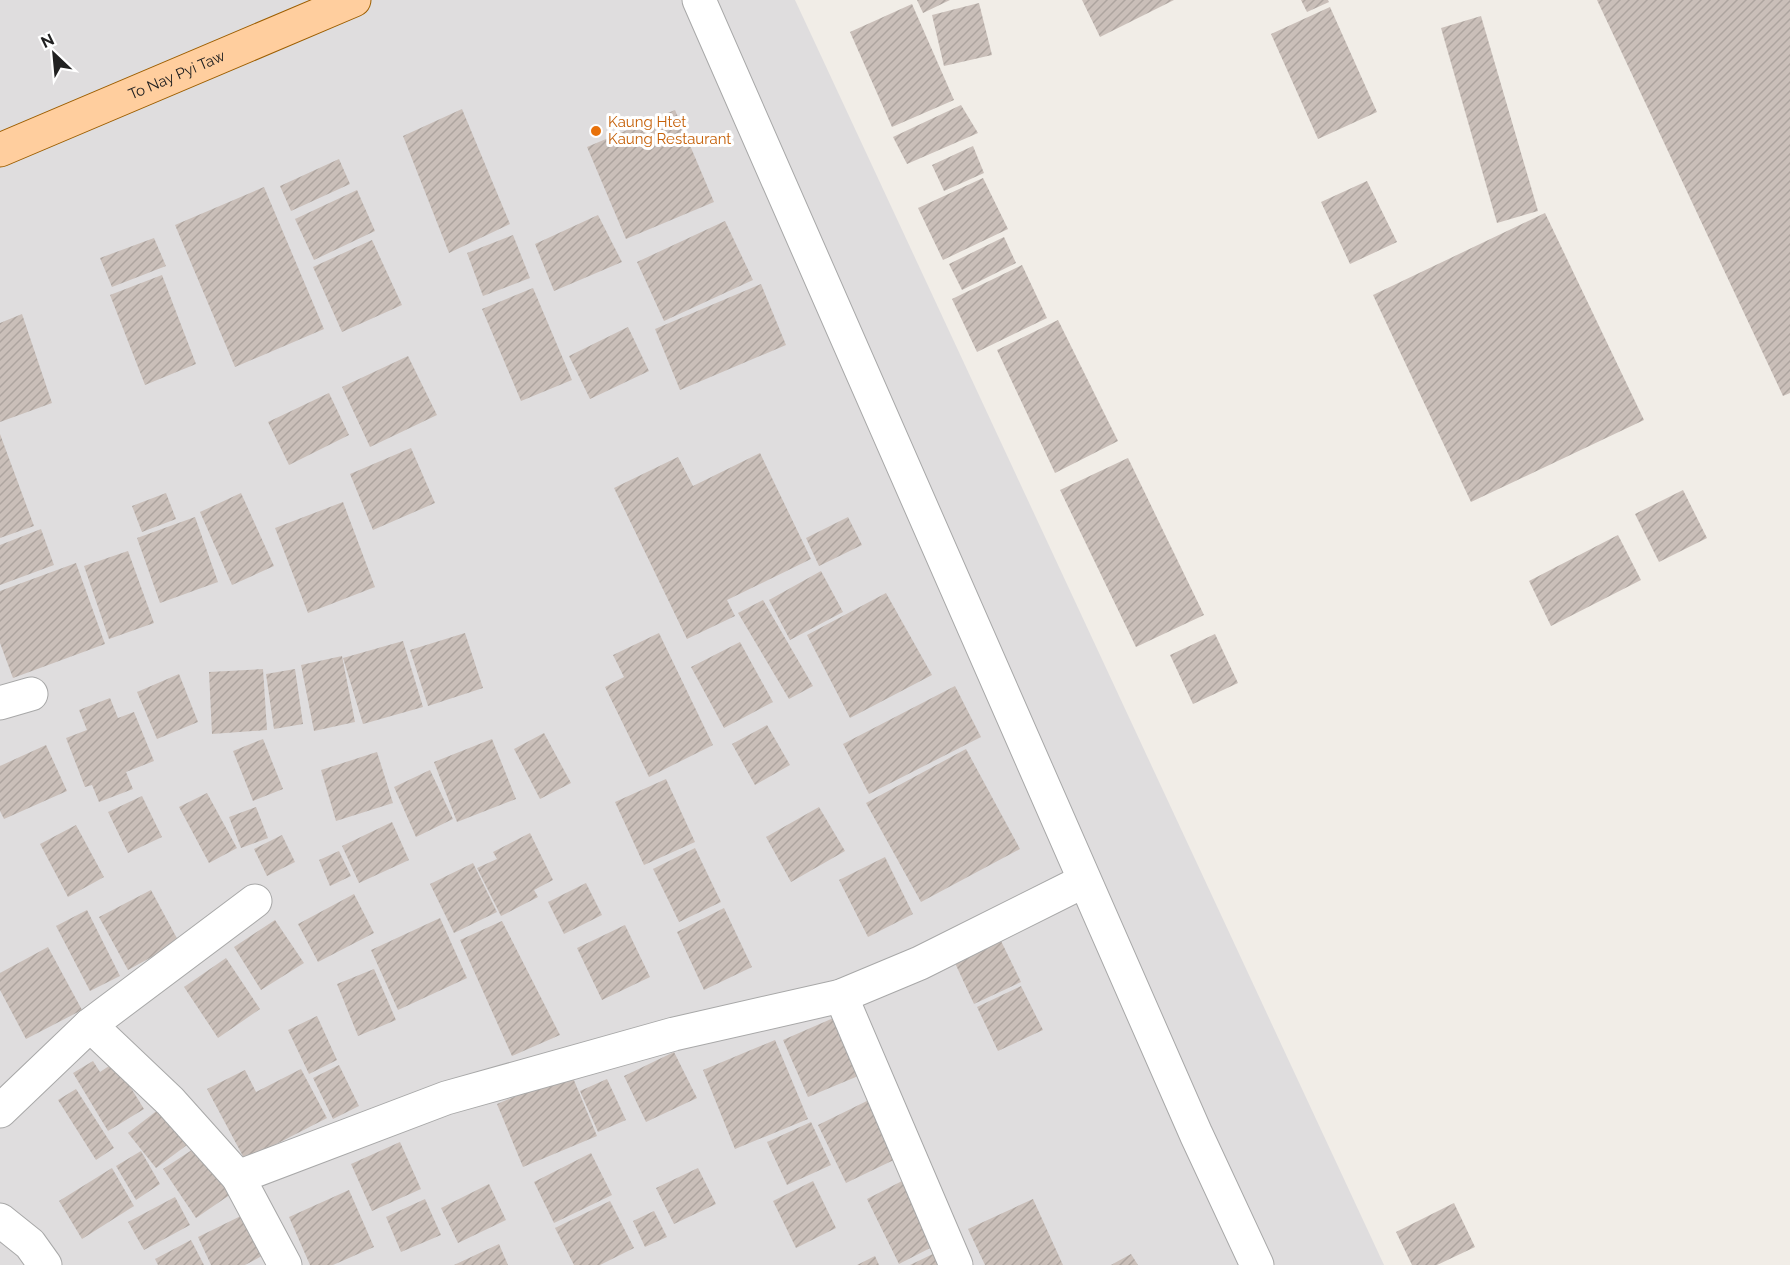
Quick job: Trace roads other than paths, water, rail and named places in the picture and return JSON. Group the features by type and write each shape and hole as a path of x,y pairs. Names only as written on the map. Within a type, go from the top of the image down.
{"main road":[{"name":"To Nay Pyi Taw","path":"0,150 354,0"}],"street":[{"path":"699,0 1084,881 1257,1265"},
{"path":"0,703 31,694"},
{"path":"238,1177 446,1098 537,1070 674,1034 841,996 920,963 1084,881"},
{"path":"0,1111 90,1025 255,901"},
{"path":"841,996 956,1265"},
{"path":"90,1025 170,1101 238,1177 285,1265"},
{"path":"0,1220 30,1244 45,1265"}],"place":[{"name":"Kaung Htet Kaung Restaurant","path":"596,131"}]}
